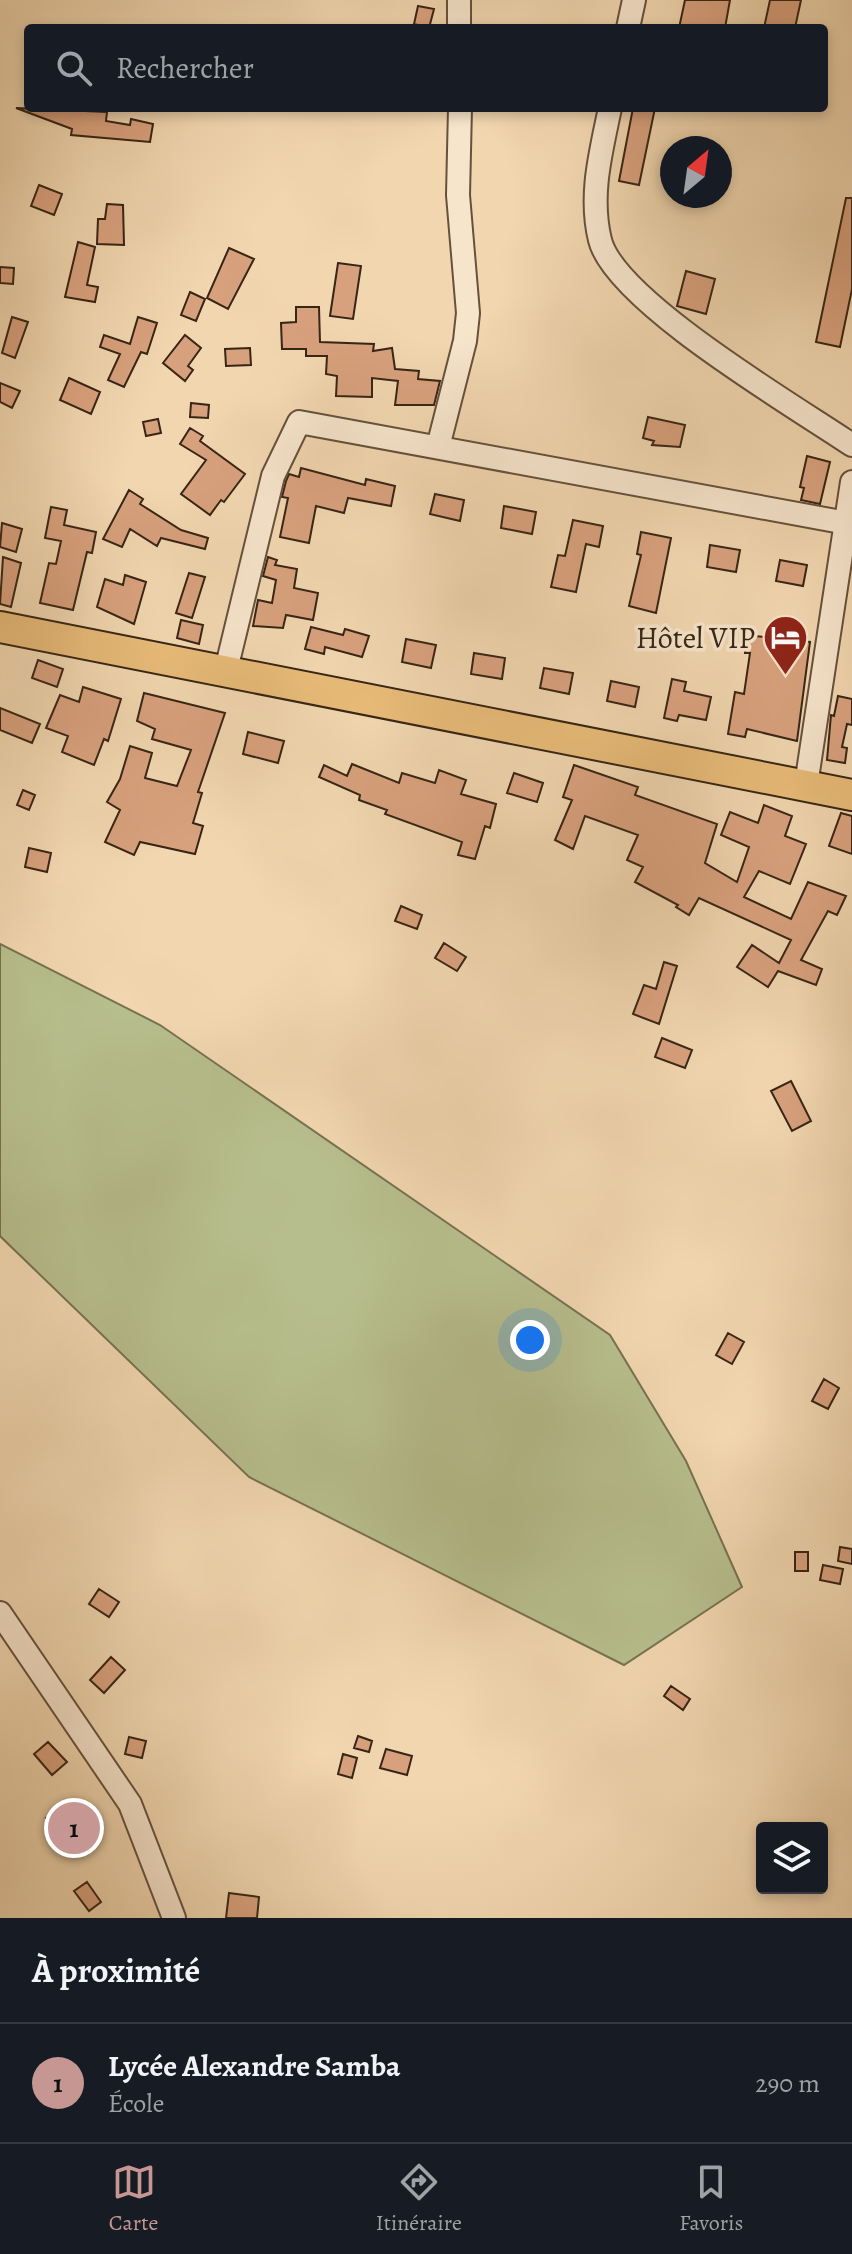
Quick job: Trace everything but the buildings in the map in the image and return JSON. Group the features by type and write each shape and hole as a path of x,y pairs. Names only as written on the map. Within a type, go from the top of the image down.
{"highway":[{"path":"0,627 225,674 852,795"}],"street":[{"path":"459,0 459,24"},
{"path":"629,24 634,0"},
{"path":"438,447 465,341 468,313 458,195 460,112"},
{"path":"609,112 593,200 601,243 614,269 706,346 852,445"},
{"path":"225,674 273,476 299,422 848,523"},
{"path":"806,785 852,482"},
{"path":"0,1613 130,1804 174,1918"}],"green space":[{"path":"0,944 160,1025 610,1335 686,1461 742,1587 624,1665 249,1477 0,1236"}],"place":[{"name":"Hôtel VIP","path":"786,677"},
{"name":"Lycée Alexandre Samba","path":"74,1828"}]}
